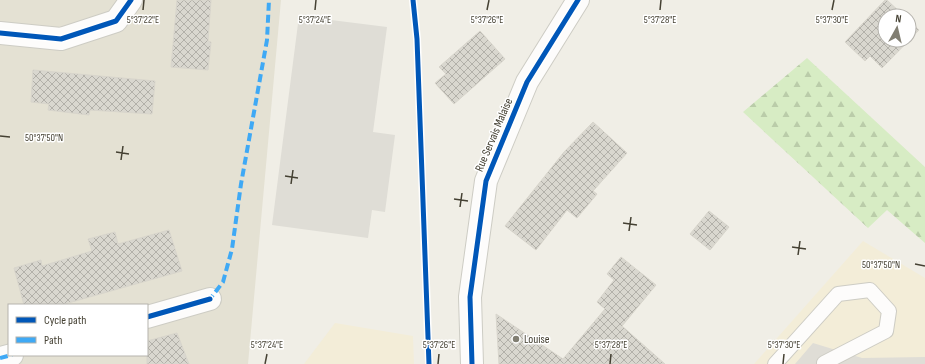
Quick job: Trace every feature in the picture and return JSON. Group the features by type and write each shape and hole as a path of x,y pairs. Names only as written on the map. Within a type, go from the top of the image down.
{"street":[{"path":"0,33 61,39 116,21 131,0"},
{"name":"Rue Servais Malaise","path":"472,364 470,297 486,181 527,82 578,0"},
{"path":"148,316 210,299"}],"lane":[{"path":"775,364 838,294 870,290 889,311 886,331 824,363"}],"shaded area":[{"path":"0,0 281,0 248,364 0,364"},
{"path":"299,16 387,27 373,132 395,135 385,212 372,210 368,238 272,225"},
{"path":"863,241 925,278 925,364 754,364"},
{"path":"335,323 413,336 414,364 304,364"},
{"path":"813,343 862,358 925,357 925,364 795,364"}],"green space":[{"path":"807,58 925,167 925,243 887,210 868,228 743,112"}],"building":[{"path":"177,0 211,0 208,41 211,42 208,70 171,67"},
{"path":"885,0 887,0 896,8 877,8"},
{"path":"877,8 877,48 901,48 882,68 870,56 865,61 845,42"},
{"path":"480,31 505,59 454,104 435,83 446,74 439,67"},
{"path":"33,70 155,81 152,114 90,110 89,115 48,110 49,104 31,102"},
{"path":"593,122 627,153 593,191 597,194 577,218 567,210 536,250 505,226 564,152"},
{"path":"709,211 729,227 710,250 690,234"},
{"path":"169,230 182,271 65,304 24,304 14,268 41,260 42,266 92,251 88,239 115,232 118,244"},
{"path":"621,257 656,285 622,326 665,364 499,364 496,314 563,359 605,309 597,302 614,280 607,274"},
{"path":"177,333 189,364 147,364 148,341"}],"marked path":[{"path":"207,300 210,299 223,282 232,249 241,184 267,40 269,0"},
{"path":"0,358 8,356"}],"cycle path":[{"path":"0,33 61,39 116,21 131,0"},
{"path":"413,0 417,39 429,364"},
{"path":"472,364 470,297 486,181 527,82 578,0"},
{"path":"148,317 210,299"}],"place":[{"name":"Louise","path":"516,339"}]}
